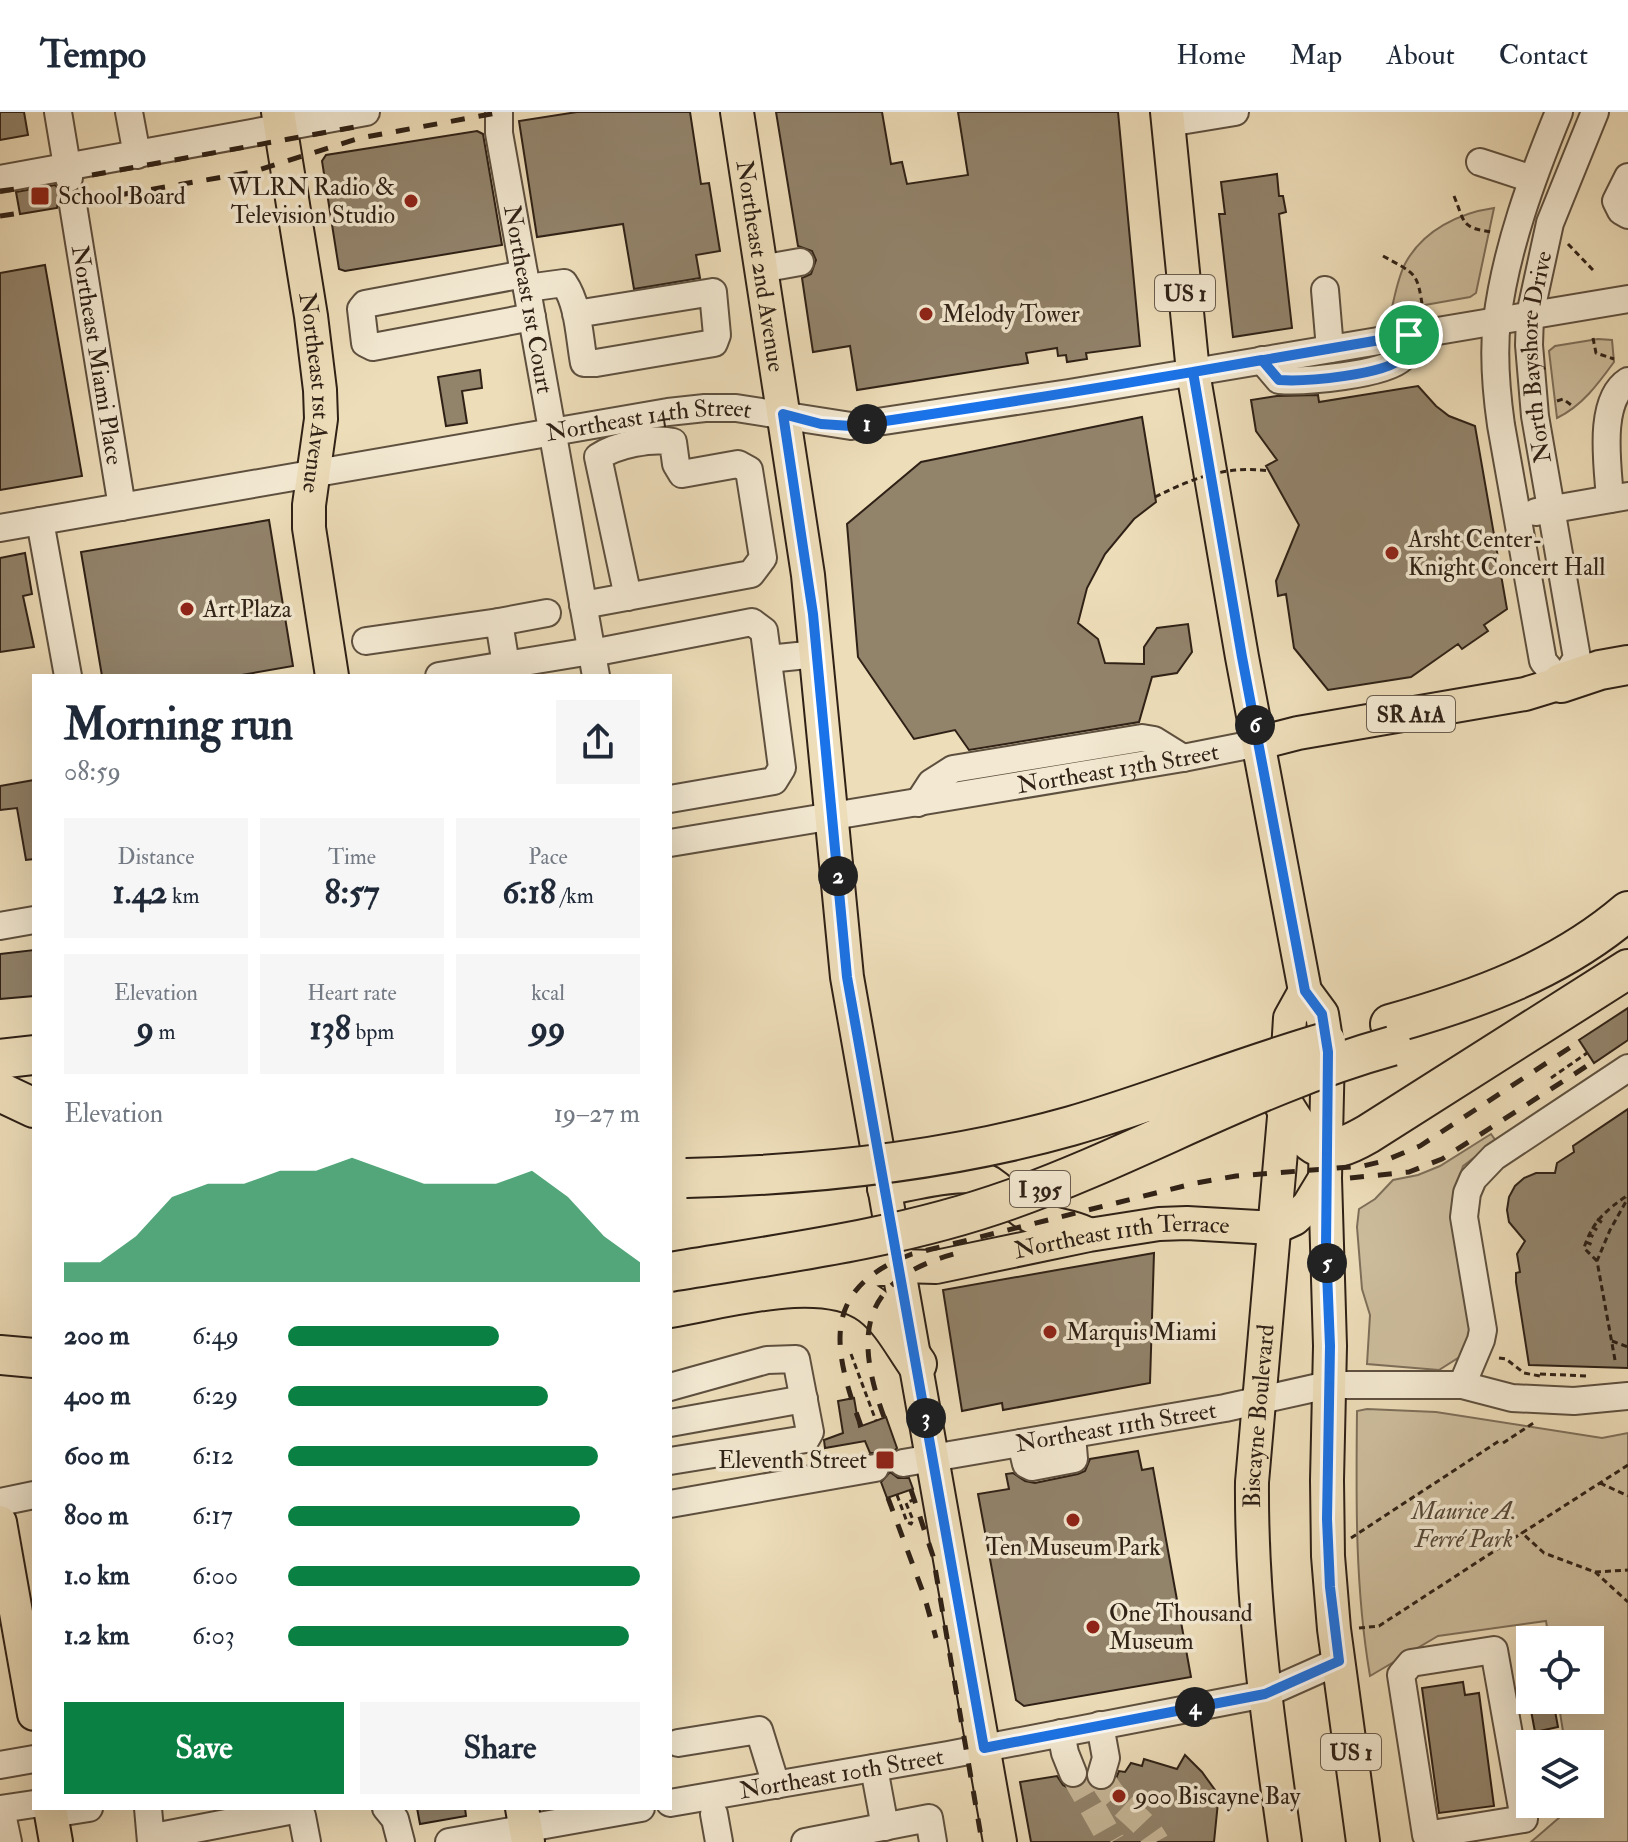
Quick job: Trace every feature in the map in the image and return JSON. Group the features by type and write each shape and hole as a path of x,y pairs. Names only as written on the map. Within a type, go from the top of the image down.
{"highway":[{"path":"1561,683 1600,670 1628,665"},
{"name":"I 395","path":"672,1272 875,1238 973,1212 1082,1173 1471,999 1509,985 1575,949 1628,911"},
{"name":"I 395","path":"672,1176 728,1177 797,1172 996,1145 1103,1116 1275,1057 1391,1035 1460,1028 1526,1003 1570,981 1628,942"},
{"path":"1285,1107 1326,1164 1341,1147 1368,1134 1628,969"},
{"path":"0,1059 32,1055"},
{"path":"0,1092 32,1107"},
{"path":"771,1291 801,1279 878,1266 899,1266"},
{"path":"672,1308 771,1291 831,1288 857,1297 884,1318 917,1364"},
{"path":"0,1355 32,1358"}],"main road":[{"name":"Northeast 2nd Avenue","path":"737,112 806,558 847,977 917,1364 918,1460 984,1748 1000,1842"},
{"name":"US 1","path":"1168,117 1193,372 1305,991 1322,1014 1328,1052 1328,1544 1339,1661 1363,1842"},
{"name":"Northeast 1st Avenue","path":"280,120 319,374 321,419 309,505 309,528 332,674"},
{"name":"Northeast 13th Street","path":"1259,743 1298,733 1525,694 1561,683"},
{"name":"Biscayne Boulevard","path":"1285,1842 1265,1694 1251,1540 1252,1482 1290,1018 1305,991"},
{"path":"1274,1228 1294,1219 1308,1206 1326,1164"},
{"path":"884,1189 976,1177 988,1182 1026,1214 1075,1227 1089,1235"},
{"name":"Northeast 11th Terrace","path":"899,1266 936,1267 1145,1226 1187,1223 1274,1228"},
{"path":"0,1522 32,1703"}],"street":[{"path":"58,112 68,172"},
{"path":"129,112 137,155"},
{"path":"0,179 68,172 280,120 366,112"},
{"name":"Northeast 1st Court","path":"499,112 499,133 593,660"},
{"path":"1168,117 1235,112"},
{"name":"North Bayshore Drive","path":"1559,112 1532,179 1505,275 1497,320 1496,390 1543,661 1561,683 1577,658 1532,388 1530,315 1550,223 1595,112"},
{"path":"1480,162 1532,179"},
{"path":"1628,177 1616,201 1621,211 1628,215"},
{"name":"Northeast Miami Place","path":"73,205 122,507"},
{"path":"761,269 800,262"},
{"path":"532,317 373,347 365,343 361,309 365,304 526,281 564,283 573,295 584,363"},
{"path":"1325,290 1330,349"},
{"path":"542,370 714,343 717,335 713,292 576,314"},
{"name":"Northeast 14th Street","path":"0,528 705,408 783,414 821,424 851,426 1628,299"},
{"path":"1262,360 1279,380 1302,382 1389,368 1404,356 1409,335"},
{"path":"1517,516 1619,498 1607,419 1621,385 1621,370"},
{"path":"583,605 628,597 751,574 763,558 749,470 738,464 682,474 676,464 673,442 664,440 609,449 598,457 628,597"},
{"path":"40,521 68,674"},
{"path":"759,565 806,558"},
{"path":"366,641 547,613"},
{"path":"498,669 499,622"},
{"path":"456,674 593,660 752,622 764,631 782,768 774,781 672,799"},
{"path":"768,659 817,654"},
{"name":"Northeast 13th Street","path":"672,843 1259,743"},
{"path":"0,926 32,920"},
{"path":"1628,1068 1494,1157 1473,1179 1467,1193 1464,1217 1483,1330 1462,1385 1512,1398 1594,1401 1628,1396"},
{"path":"672,1386 786,1357 796,1359 810,1432 806,1439 812,1479"},
{"name":"Northeast 11th Street","path":"918,1460 1260,1401 1328,1385 1462,1385"},
{"path":"672,1423 804,1399"},
{"path":"672,1461 806,1439"},
{"path":"672,1504 875,1468"},
{"path":"0,1502 32,1495"},
{"path":"1494,1650 1524,1819 1471,1835 1426,1835 1401,1675 1411,1663 1494,1650"},
{"name":"Northeast 10th Street","path":"672,1803 984,1748 1265,1694 1339,1661"},
{"path":"1100,1725 1106,1758 1101,1775"},
{"path":"678,1743 759,1730 776,1785"},
{"path":"1061,1733 1073,1773"},
{"path":"0,1765 32,1759"},
{"path":"874,1768 885,1827"},
{"path":"8,1842 1,1809 48,1817 80,1810"},
{"path":"148,1810 151,1841 159,1836 294,1810 302,1816 307,1842"},
{"path":"388,1810 395,1819 401,1842"},
{"path":"449,1842 628,1810"},
{"path":"714,1814 719,1842"},
{"path":"805,1842 929,1818 933,1842"}],"path":[{"path":"1454,196 1471,229 1492,232"},
{"path":"1565,241 1593,270"},
{"path":"1383,256 1414,273 1418,279 1423,310"},
{"path":"1593,338 1596,353 1621,370"},
{"path":"1551,405 1563,399 1574,407"},
{"path":"1155,497 1183,483 1217,472 1246,468 1269,471"},
{"path":"1551,1078 1587,1053"},
{"path":"1597,1261 1584,1248 1588,1234 1597,1219 1628,1196"},
{"path":"1615,1360 1597,1261 1628,1196"},
{"path":"1597,1219 1604,1224"},
{"path":"1592,1227 1599,1231"},
{"path":"1588,1234 1596,1238"},
{"path":"1586,1242 1595,1246"},
{"path":"1612,1341 1628,1347"},
{"path":"851,1354 876,1421"},
{"path":"1540,1374 1602,1376"},
{"path":"1351,1538 1499,1441"},
{"path":"1355,1628 1379,1626 1628,1465"},
{"path":"1600,1483 1628,1496"},
{"path":"1620,1492 1628,1487"},
{"path":"897,1495 909,1524 913,1520 906,1503 920,1498"},
{"path":"1522,1533 1544,1553 1595,1572 1628,1602"},
{"path":"1595,1572 1628,1570"}],"green space":[{"path":"1494,208 1476,293 1470,297 1391,311 1403,268 1422,241 1456,219"},
{"path":"1598,339 1612,340 1614,362 1582,401 1557,418 1549,351 1555,346"},
{"path":"1491,1134 1496,1141 1463,1166 1452,1200 1471,1330 1461,1356 1439,1370 1367,1364 1370,1315 1362,1289 1357,1227 1359,1209 1375,1199 1393,1180 1440,1166"},
{"name":"Maurice A. Ferré Park","path":"1357,1411 1436,1412 1602,1438 1628,1433 1628,1842 1531,1842 1559,1818 1604,1818 1604,1730 1563,1730 1560,1714 1604,1714 1604,1626 1547,1626 1546,1621 1438,1636 1370,1676 1359,1577"}],"building":[{"path":"0,112 24,112 28,135 0,140"},
{"path":"577,112 690,112 701,184 709,183 720,251 696,255 700,278 634,289 623,224 537,237 519,121"},
{"path":"776,112 882,112 891,164 902,162 907,184 968,175 958,112 1118,112 1140,346 1086,353 1087,359 1067,362 1066,355 1058,356 1057,348 1026,353 1028,363 857,390 850,346 813,352 802,278 811,274 816,260 812,251 798,246"},
{"name":"WLRN Radio & Television Studio","path":"477,131 483,134 502,245 345,271 339,269 322,161 326,155"},
{"path":"1277,174 1279,196 1283,196 1286,212 1279,214 1292,328 1233,337 1219,214 1225,214 1221,182"},
{"path":"55,185 63,193 57,208 20,214 16,192"},
{"path":"45,265 82,476 0,490 0,273"},
{"path":"480,370 482,388 462,391 467,423 446,426 438,377"},
{"name":"Arsht Center- Knight Concert Hall","path":"1418,386 1449,416 1475,426 1507,609 1484,625 1488,631 1462,649 1458,644 1411,677 1328,690 1294,648 1286,594 1278,596 1276,581 1299,525 1266,466 1277,460 1256,431 1251,400 1318,395 1319,402"},
{"path":"1142,417 1156,502 1134,519 1105,554 1087,588 1078,623 1098,639 1105,663 1144,664 1144,647 1157,628 1188,624 1192,652 1177,673 1152,677 1139,722 969,750 955,730 914,739 858,657 847,524 921,462"},
{"name":"Art Plaza","path":"269,520 293,666 247,674 102,674 81,552"},
{"path":"25,553 32,594 23,596 34,647 0,652 0,558"},
{"path":"32,780 32,859 26,860 17,808 0,810 0,786"},
{"path":"32,950 32,996 0,999 0,954"},
{"path":"1628,1008 1628,1040 1594,1063 1579,1040"},
{"path":"1628,1109 1628,1368 1529,1365 1516,1282 1516,1273 1520,1272 1517,1254 1525,1241 1509,1222 1509,1197 1524,1178 1536,1173 1555,1173 1557,1163 1574,1152 1573,1146"},
{"name":"Marquis Miami","path":"1154,1253 1150,1383 1003,1410 1002,1403 962,1411 943,1290"},
{"path":"854,1398 859,1427 886,1417 897,1448 888,1459 880,1453 870,1453 865,1441 825,1448 824,1440 843,1433 838,1401"},
{"path":"1138,1451 1142,1470 1153,1468 1191,1677 1024,1706 1016,1700 978,1494 1009,1489 1006,1474 1013,1473 1035,1483 1085,1471 1090,1459"},
{"path":"890,1472 898,1478 909,1478 913,1489 887,1498 881,1482"},
{"path":"1463,1682 1465,1695 1479,1693 1494,1806 1439,1813 1422,1688"},
{"path":"1532,1714 1556,1714 1558,1727 1535,1730"},
{"name":"900 Biscayne Bay","path":"1185,1755 1215,1790 1218,1802 1214,1842 1031,1842 1020,1782 1057,1776 1070,1789 1080,1787 1087,1781 1096,1790 1104,1791 1113,1786 1119,1771 1125,1772 1131,1763 1142,1766 1144,1759 1177,1769"},
{"path":"417,1810 465,1810 466,1816 420,1824"}],"tunnel":[{"path":"1073,1773 1112,1842"},
{"path":"1101,1775 1113,1795 1143,1824 1156,1842"}],"railway":[{"path":"96,199 252,172 360,138 502,112"},
{"path":"92,175 366,125"},
{"path":"0,191 15,189"},
{"path":"0,216 20,213"},
{"path":"861,1426 844,1372 840,1347 841,1324 848,1304 861,1285 882,1268 912,1254 1196,1183 1236,1176 1363,1166 1384,1161 1420,1146 1580,1041"},
{"path":"1350,1178 1409,1172 1442,1159 1593,1062"},
{"path":"884,1417 869,1361 868,1336 872,1314 883,1295 899,1279 923,1265 954,1254"},
{"path":"911,1490 933,1556 982,1842"},
{"path":"888,1498 924,1595 936,1638"}],"place":[{"name":"School Board","path":"40,196"},
{"name":"WLRN Radio & Television Studio","path":"411,201"},
{"name":"Melody Tower","path":"926,314"},
{"name":"Arsht Center- Knight Concert Hall","path":"1392,553"},
{"name":"Art Plaza","path":"187,609"},
{"name":"Marquis Miami","path":"1050,1332"},
{"name":"Eleventh Street","path":"885,1460"},
{"name":"Ten Museum Park","path":"1073,1520"},
{"name":"One Thousand Museum","path":"1093,1627"},
{"name":"900 Biscayne Bay","path":"1119,1796"}],"route":[{"path":"1409,335 1157,378 1069,393 851,426 821,424 783,414 813,614 847,977 984,1748 1265,1694 1339,1661 1330,1587 1327,1519 1330,1346 1325,1178 1328,1052 1322,1014 1305,991 1242,657 1193,372 1262,360 1279,380 1302,382 1389,368 1404,356 1409,335"}]}
